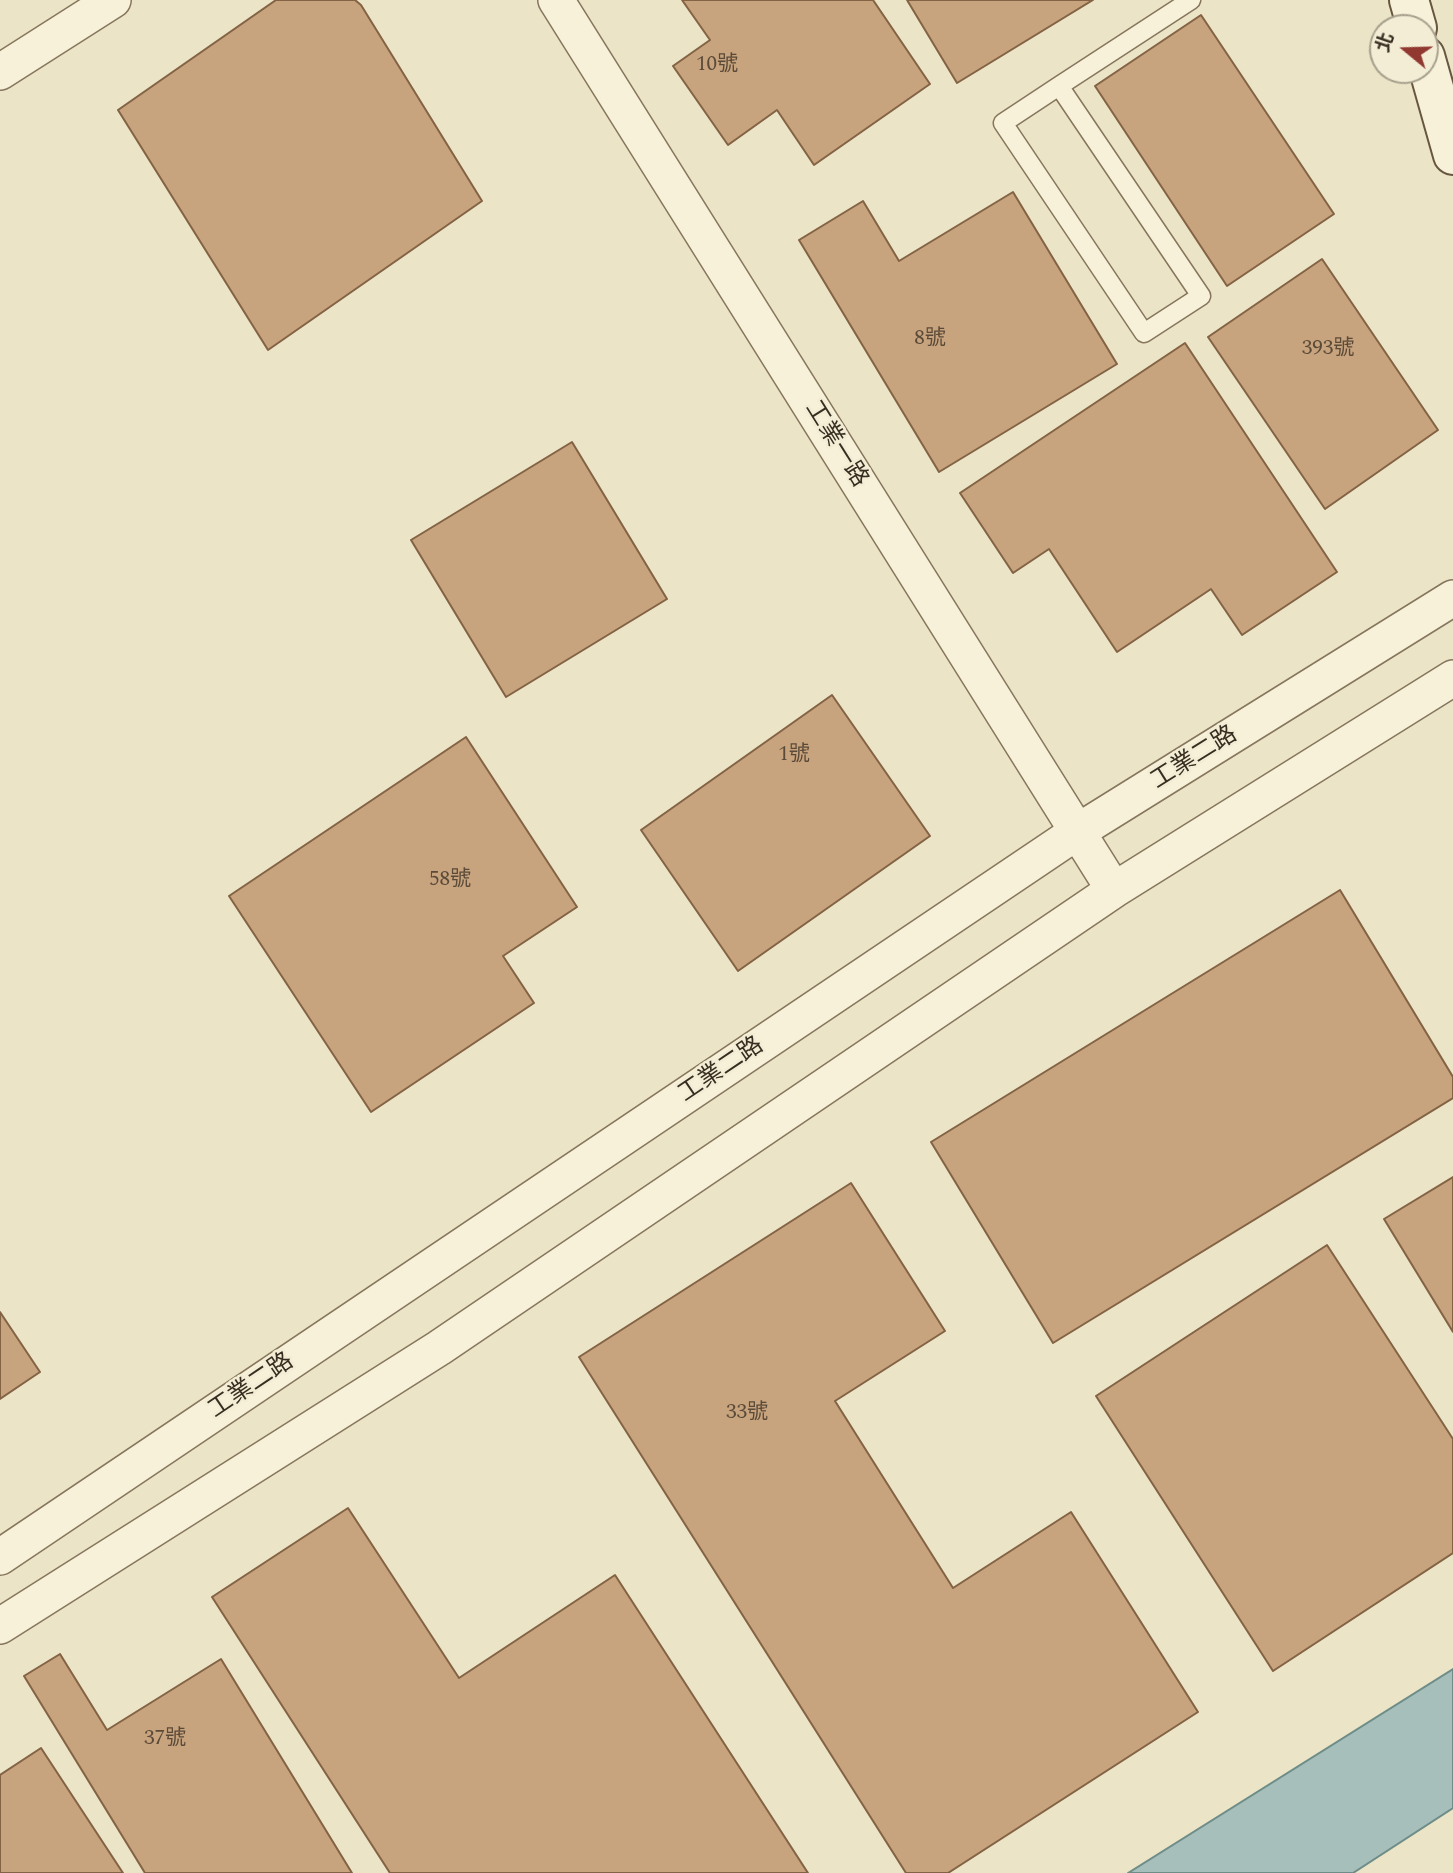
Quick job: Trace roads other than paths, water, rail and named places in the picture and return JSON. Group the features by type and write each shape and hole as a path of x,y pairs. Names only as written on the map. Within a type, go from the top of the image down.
{"street":[{"path":"0,72 113,0"},
{"name":"工業一路","path":"556,0 1114,890"},
{"path":"1433,84 1453,155"},
{"name":"工業二路","path":"0,1557 1077,832 1453,598"},
{"path":"0,1626 439,1348 1114,890 1453,678"}],"lane":[{"path":"1059,86 1201,296 1144,333 1003,123 1059,86 1191,0"}],"water":[{"path":"1453,1669 1453,1808 1353,1873 1128,1873"}]}
